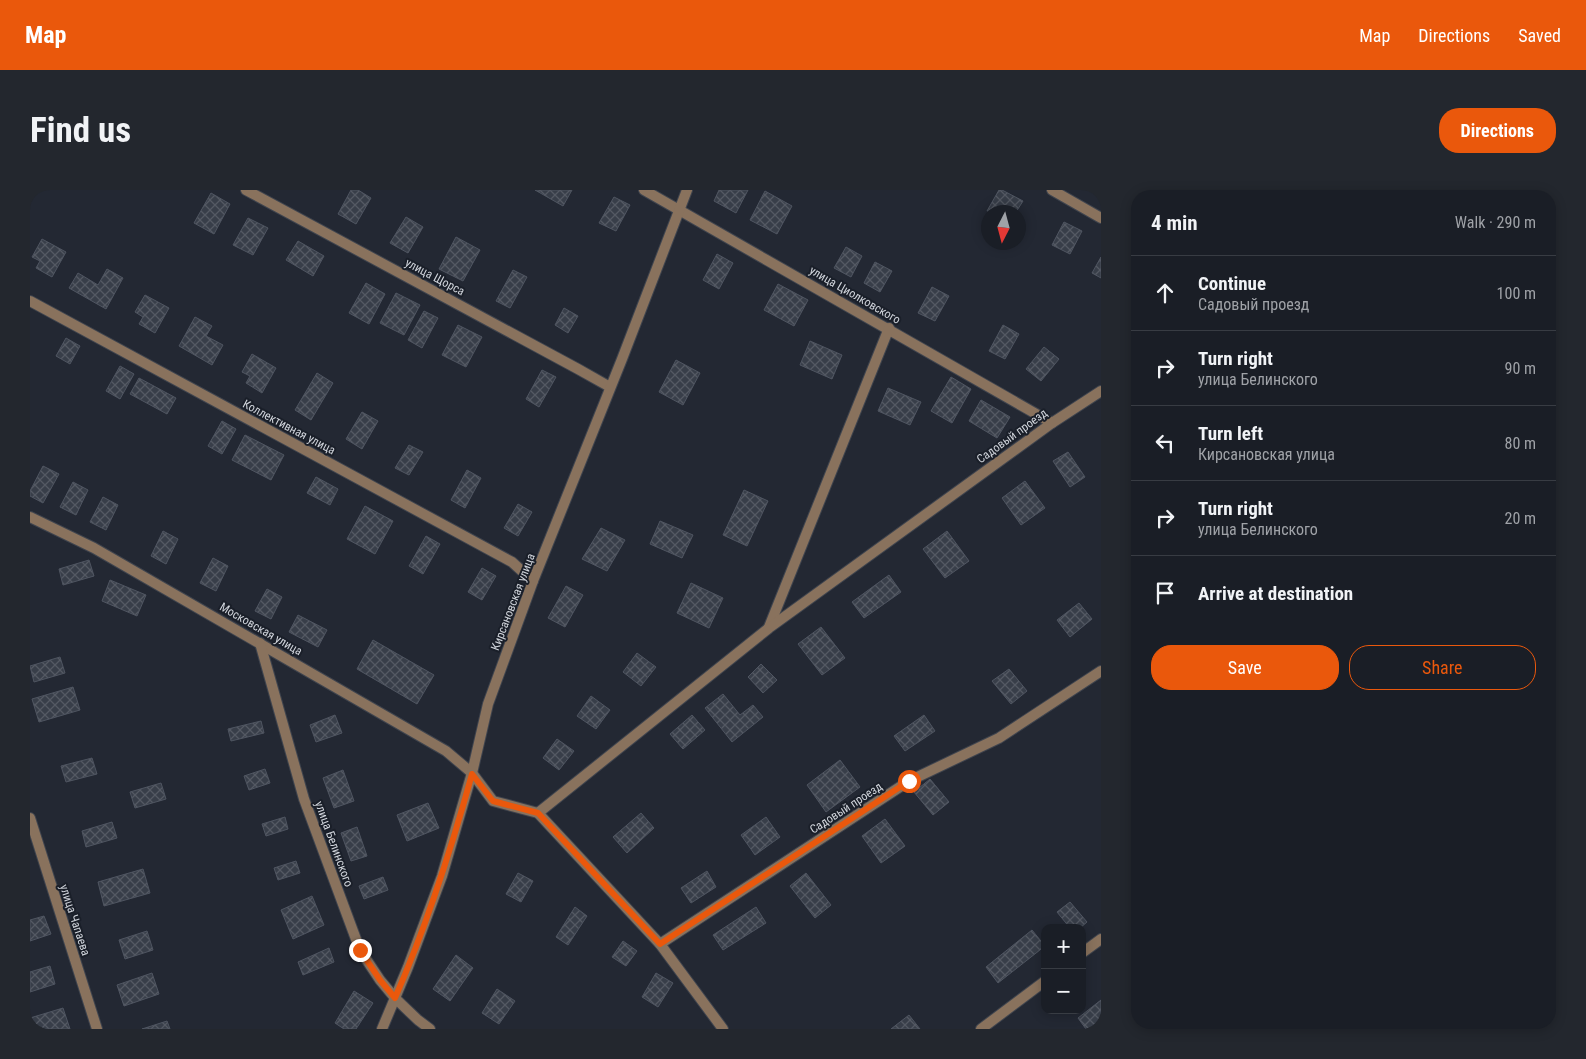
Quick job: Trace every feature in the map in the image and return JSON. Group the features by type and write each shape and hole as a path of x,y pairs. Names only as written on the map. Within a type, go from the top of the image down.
{"street":[{"name":"улица Щорса","path":"246,190 610,387"},
{"name":"улица Циолковского","path":"644,190 679,208 1052,423"},
{"name":"Кирсановская улица","path":"382,1029 408,967 442,876 472,774 488,704 533,581 686,190"},
{"path":"1052,190 1101,218"},
{"name":"Коллективная улица","path":"30,301 512,562 533,581"},
{"name":"Садовый проезд","path":"769,628 889,328"},
{"name":"Садовый проезд","path":"538,813 769,628 1052,423 1101,390"},
{"name":"Московская улица","path":"30,517 94,548 446,750 472,774"},
{"name":"улица Белинского","path":"260,643 304,799 360,950 380,980 395,998 430,1029"},
{"name":"Садовый проезд","path":"660,944 909,781 999,738 1101,671"},
{"path":"472,774 493,801 538,813 660,944 723,1029"},
{"name":"улица Чапаева","path":"30,818 97,1029"},
{"path":"1086,950 1101,939"},
{"path":"982,1029 1041,985"}],"building":[{"path":"351,190 358,190 371,198 356,224 338,214"},
{"path":"535,190 572,190 563,206"},
{"path":"719,190 748,190 736,213 714,201"},
{"path":"999,190 1023,201 1020,205 990,205"},
{"path":"765,191 792,206 777,234 750,220"},
{"path":"211,193 230,204 214,234 194,223"},
{"path":"614,197 630,205 616,231 599,223"},
{"path":"406,217 423,227 408,253 390,243"},
{"path":"248,218 268,228 253,255 233,245"},
{"path":"1064,222 1082,231 1070,254 1052,245"},
{"path":"456,237 480,250 463,281 439,269"},
{"path":"42,239 66,252 52,277 36,268 40,261 32,257"},
{"path":"298,241 324,256 313,276 286,260"},
{"path":"846,247 862,256 851,277 834,268"},
{"path":"717,254 733,263 719,289 703,280"},
{"path":"1101,257 1101,278 1092,273"},
{"path":"875,262 892,271 880,292 864,283"},
{"path":"107,269 123,278 106,309 69,288 78,273 98,285"},
{"path":"513,270 527,277 510,308 496,301"},
{"path":"366,283 385,294 369,324 349,313"},
{"path":"778,284 808,300 794,326 764,310"},
{"path":"932,287 949,296 935,321 918,313"},
{"path":"396,293 420,305 404,335 380,323"},
{"path":"145,295 169,308 155,333 139,324 143,317 135,312"},
{"path":"564,308 578,316 568,333 555,325"},
{"path":"424,311 438,318 422,348 408,340"},
{"path":"195,317 212,326 206,336 223,345 212,365 179,346"},
{"path":"458,325 482,337 466,367 442,355"},
{"path":"1003,325 1019,334 1005,359 989,351"},
{"path":"66,338 80,346 70,364 56,356"},
{"path":"810,341 842,355 832,379 800,365"},
{"path":"1044,347 1059,359 1041,381 1026,369"},
{"path":"252,354 276,368 262,393 246,383 250,376 242,372"},
{"path":"676,360 700,373 683,405 659,392"},
{"path":"120,366 134,374 120,399 106,391"},
{"path":"542,370 556,377 539,407 526,399"},
{"path":"317,373 333,383 311,420 295,410"},
{"path":"951,377 971,389 952,423 931,411"},
{"path":"139,378 176,398 167,414 130,394"},
{"path":"888,388 921,402 910,425 878,411"},
{"path":"981,400 1010,417 997,438 969,421"},
{"path":"362,412 378,421 362,449 346,439"},
{"path":"222,421 236,429 222,454 208,446"},
{"path":"245,435 284,455 271,480 232,460"},
{"path":"409,445 423,452 409,475 395,468"},
{"path":"1068,452 1085,477 1070,487 1053,461"},
{"path":"43,466 59,474 43,503 30,496 30,491"},
{"path":"467,470 481,478 465,508 451,500"},
{"path":"316,477 338,489 330,505 307,493"},
{"path":"1025,481 1045,508 1021,525 1002,498"},
{"path":"73,482 88,490 76,515 60,507"},
{"path":"744,490 768,501 747,546 723,535"},
{"path":"103,497 118,505 106,530 90,522"},
{"path":"518,504 532,512 518,536 504,528"},
{"path":"365,506 393,521 375,554 347,539"},
{"path":"660,521 693,535 682,558 650,544"},
{"path":"601,528 625,540 607,571 582,559"},
{"path":"163,531 178,539 166,564 151,556"},
{"path":"947,531 969,561 945,578 923,549"},
{"path":"426,536 440,544 423,574 409,566"},
{"path":"213,558 228,566 216,591 200,583"},
{"path":"89,560 94,576 63,585 59,569"},
{"path":"482,568 496,576 482,600 468,592"},
{"path":"889,575 901,592 864,618 852,602"},
{"path":"110,580 146,595 137,616 102,601"},
{"path":"691,583 723,598 709,628 677,613"},
{"path":"566,586 583,595 565,627 548,618"},
{"path":"267,589 282,597 271,619 255,611"},
{"path":"1079,603 1092,619 1070,637 1057,620"},
{"path":"298,615 327,630 318,647 289,632"},
{"path":"821,627 845,658 822,675 798,644"},
{"path":"373,640 434,675 417,704 357,669"},
{"path":"637,653 656,667 641,686 623,672"},
{"path":"60,657 65,673 34,682 30,666"},
{"path":"761,664 777,680 763,693 748,677"},
{"path":"1009,669 1027,691 1011,704 992,681"},
{"path":"73,687 80,710 39,722 32,699"},
{"path":"723,694 740,715 753,705 763,717 732,742 705,708"},
{"path":"591,696 610,710 596,729 577,716"},
{"path":"335,715 342,733 316,742 310,725"},
{"path":"692,715 705,730 683,749 670,734"},
{"path":"924,715 935,731 905,751 894,736"},
{"path":"261,721 264,733 231,741 228,729"},
{"path":"557,739 574,751 559,770 543,758"},
{"path":"92,758 97,774 66,782 61,766"},
{"path":"840,760 860,787 826,812 807,785"},
{"path":"265,769 270,783 249,790 244,776"},
{"path":"343,770 354,801 334,808 323,778"},
{"path":"930,779 949,802 933,815 914,792"},
{"path":"161,783 166,799 135,808 130,792"},
{"path":"428,803 439,828 407,841 397,815"},
{"path":"641,813 654,828 627,853 613,837"},
{"path":"285,817 288,829 266,836 262,824"},
{"path":"766,817 780,837 755,855 741,835"},
{"path":"885,819 905,846 881,863 862,836"},
{"path":"112,822 117,838 86,847 82,831"},
{"path":"357,827 367,856 351,861 341,833"},
{"path":"296,861 300,873 278,880 274,868"},
{"path":"143,869 150,893 104,906 98,882"},
{"path":"707,871 716,887 691,903 681,888"},
{"path":"518,873 533,881 521,902 506,894"},
{"path":"806,873 831,905 815,918 790,886"},
{"path":"383,877 388,890 364,899 359,886"},
{"path":"312,896 324,925 293,939 281,910"},
{"path":"1070,902 1087,922 1085,924 1067,924 1057,912"},
{"path":"575,907 587,916 568,945 556,937"},
{"path":"756,907 766,923 723,950 713,935"},
{"path":"44,916 51,934 30,941 30,920"},
{"path":"1032,930 1041,941 1041,949 998,983 986,967"},
{"path":"147,931 153,950 125,959 119,940"},
{"path":"623,941 637,951 626,966 612,957"},
{"path":"329,948 334,962 303,975 298,962"},
{"path":"456,955 473,968 450,1001 433,989"},
{"path":"50,966 55,984 30,992 30,972"},
{"path":"152,973 159,994 124,1006 117,985"},
{"path":"656,973 673,983 658,1007 642,997"},
{"path":"497,989 515,1001 499,1024 482,1013"},
{"path":"354,991 373,1003 356,1029 344,1029 335,1023"},
{"path":"1101,1000 1101,1029 1086,1029 1078,1018 1086,1014 1086,1012"},
{"path":"63,1008 70,1029 30,1029 30,1018"},
{"path":"909,1015 920,1029 891,1029"},
{"path":"167,1021 170,1029 142,1029"}],"route":[{"path":"360,950 380,980 395,998 442,876 458,827 472,774 493,801 538,813 660,944 909,781"}]}
